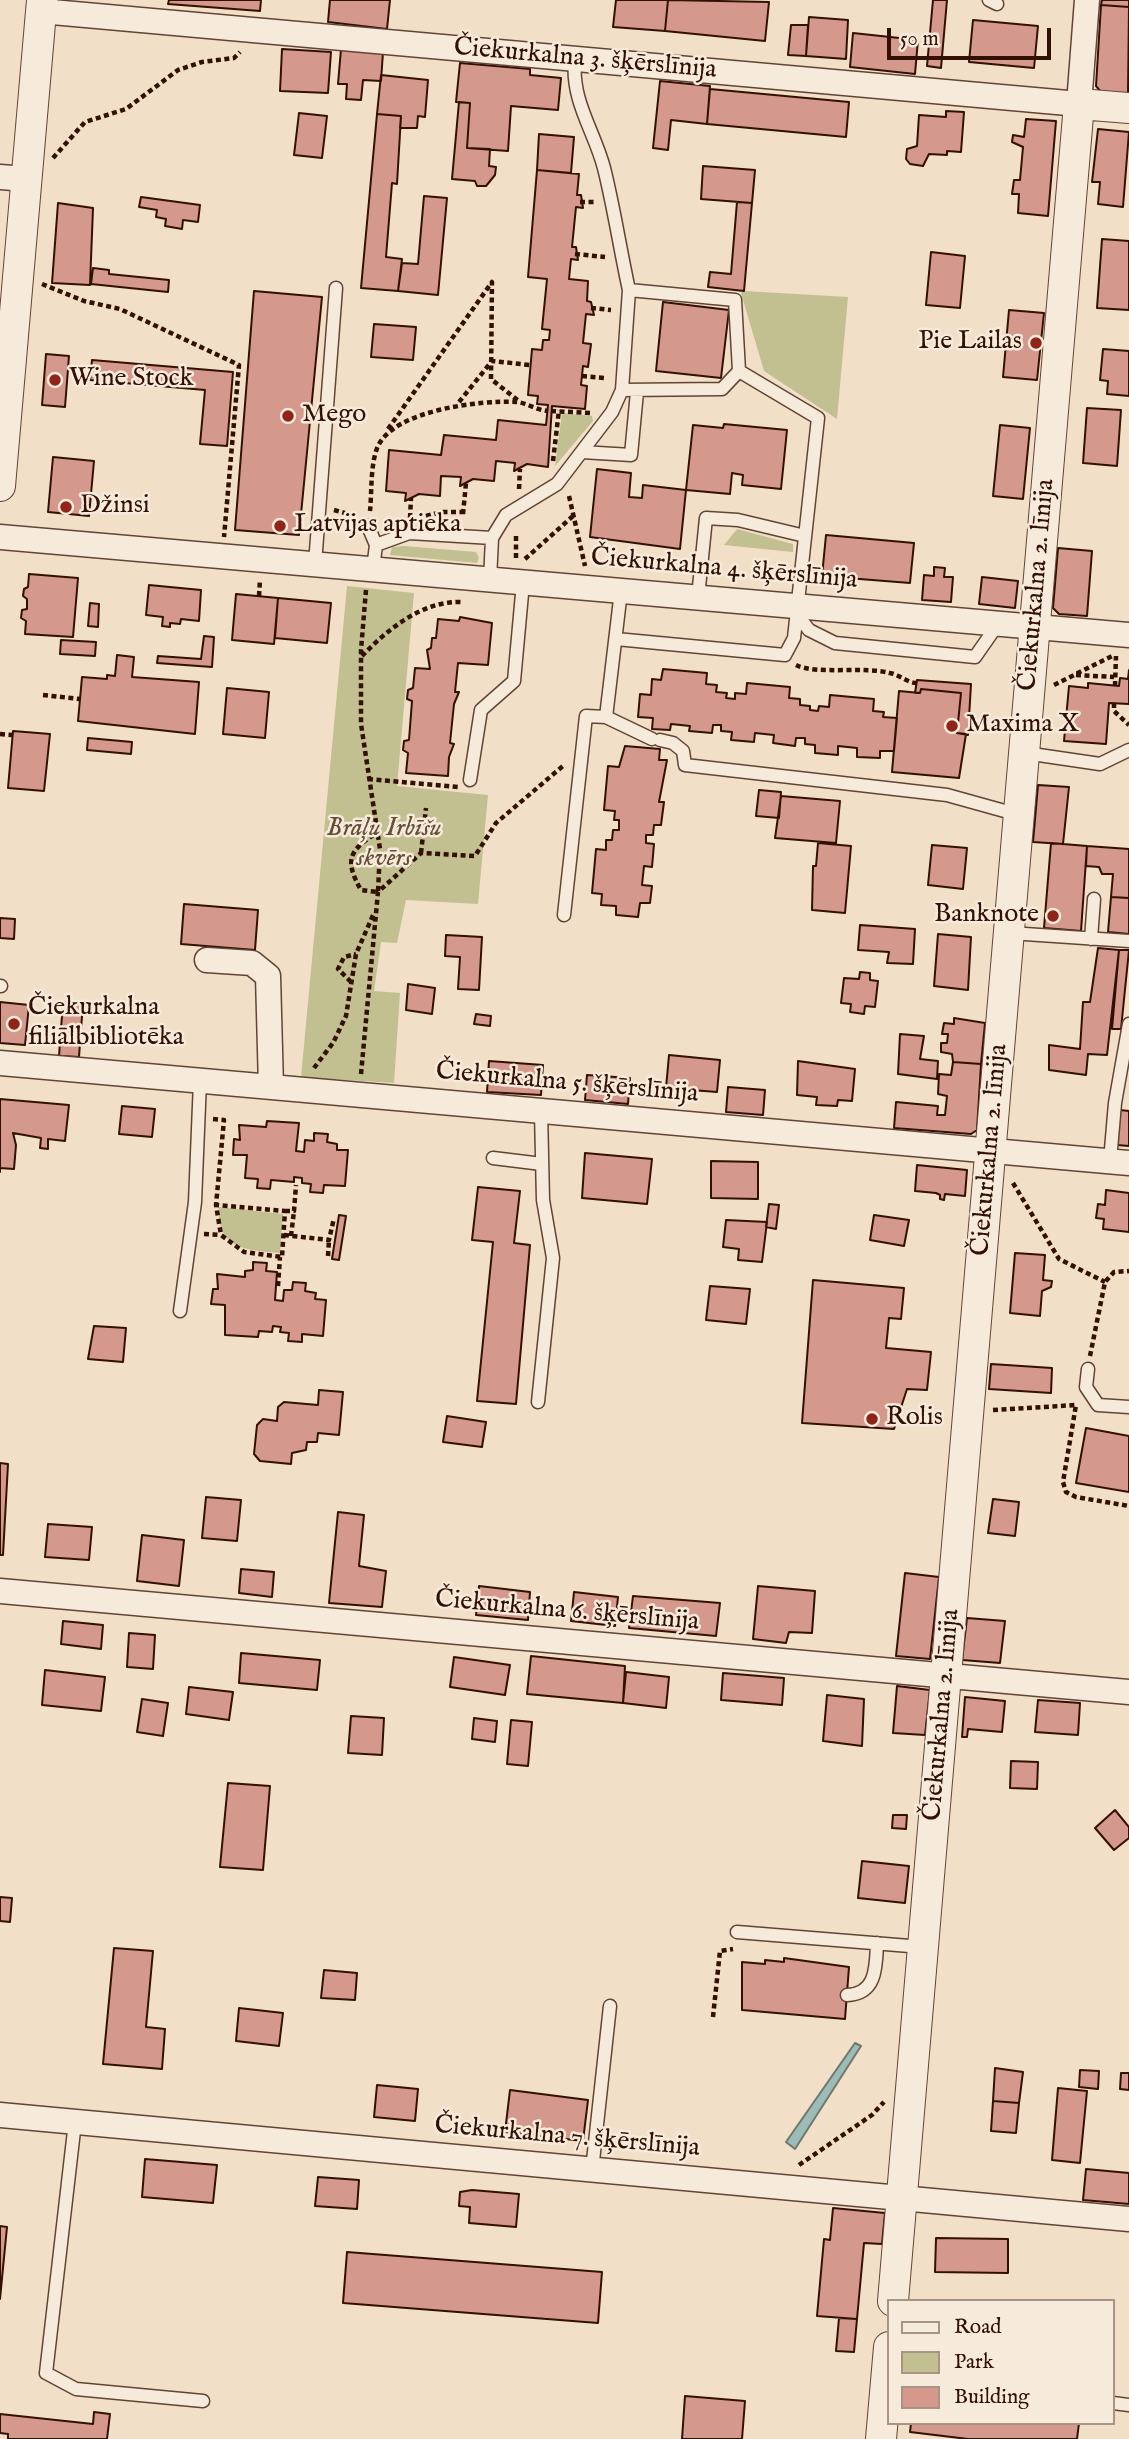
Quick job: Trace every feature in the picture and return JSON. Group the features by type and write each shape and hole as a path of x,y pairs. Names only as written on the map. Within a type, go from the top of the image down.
{"street":[{"name":"Čiekurkalna 2. līnija","path":"893,2299 1087,0"},
{"name":"Čiekurkalna 3. šķērslīnija","path":"42,5 257,30 1129,108"},
{"path":"0,486 24,174 42,5"},
{"name":"Čiekurkalna 4. šķērslīnija","path":"0,537 315,564 372,564 490,580 524,574 621,591 698,597 799,611 1035,626 1121,641"},
{"path":"207,960 252,963 268,976 271,1087"},
{"name":"Čiekurkalna 5. šķērslīnija","path":"0,1063 1120,1162"},
{"name":"Čiekurkalna 6. šķērslīnija","path":"0,1591 1129,1692"},
{"name":"Čiekurkalna 7. šķērslīnija","path":"0,2115 1129,2219"},
{"path":"881,2439 888,2358"}],"lane":[{"path":"490,580 492,538 506,515 551,487 564,475 611,415 622,390 629,290 603,166 580,109 574,77 575,60"},
{"path":"315,564 336,288"},
{"path":"622,390 637,392 722,389 738,371 735,299 629,290"},
{"path":"616,639 785,655 794,638 818,418 738,371"},
{"path":"582,452 631,455 637,392"},
{"path":"698,597 706,518 738,520 805,536"},
{"path":"368,526 372,564"},
{"path":"372,564 409,533 492,538"},
{"path":"470,780 481,710 514,681 524,574"},
{"path":"606,717 621,591"},
{"path":"799,611 809,630 835,643 975,657 999,623"},
{"path":"564,915 586,716 606,717 656,740 673,743 683,751 685,765 947,795 1019,815"},
{"path":"1025,753 1100,764 1129,750"},
{"path":"1091,939 1094,899"},
{"path":"1010,933 1129,942"},
{"path":"1120,1162 1115,1103 1129,1024"},
{"path":"180,1311 195,1202 206,1081"},
{"path":"538,1402 553,1258 543,1200 541,1111"},
{"path":"494,1158 542,1164"},
{"path":"1088,1369 1086,1387 1098,1405 1129,1406"},
{"path":"737,1932 922,1947"},
{"path":"847,1995 862,1992 872,1982 877,1943"},
{"path":"592,2170 610,2006"},
{"path":"75,2122 46,2373 76,2389 204,2400"}],"path":[{"path":"24,174 85,122 126,109 178,70 202,62 234,58 257,30"},
{"path":"580,201 594,202"},
{"path":"575,254 606,257"},
{"path":"368,526 376,448 492,282 491,379 535,410 611,415"},
{"path":"40,283 84,301 120,309 239,365 223,548"},
{"path":"591,308 611,310"},
{"path":"492,361 530,365"},
{"path":"459,403 492,361"},
{"path":"582,376 605,378"},
{"path":"388,429 459,403 520,402"},
{"path":"551,487 559,410"},
{"path":"564,475 587,578"},
{"path":"461,536 466,483"},
{"path":"524,574 525,558 573,516"},
{"path":"359,1095 380,849 361,724 361,657 372,564"},
{"path":"361,657 379,639 427,607 443,602 469,603"},
{"path":"1030,689 1047,689 1075,675 1121,641"},
{"path":"1115,686 1114,677 1121,641"},
{"path":"785,655 797,666 810,671 824,668 891,673 916,683"},
{"path":"1075,675 1114,677"},
{"path":"43,695 80,699"},
{"path":"1114,704 1114,711 1129,725"},
{"path":"969,716 978,716"},
{"path":"0,734 13,735"},
{"path":"421,853 475,856 496,823 566,764 581,761"},
{"path":"377,833 357,845 352,854 352,874 361,890 378,892 421,853 426,808"},
{"path":"313,1070 333,1043 346,1016 356,954 376,909"},
{"path":"352,983 338,969 344,957 356,954"},
{"path":"206,1081 208,1114 211,1118 224,1120 216,1205 217,1222 228,1243 244,1252 280,1256"},
{"path":"990,1152 1004,1168 1059,1259 1105,1282"},
{"path":"291,1236 296,1185"},
{"path":"216,1205 294,1211"},
{"path":"278,1286 285,1211"},
{"path":"328,1256 334,1218"},
{"path":"284,1235 329,1240"},
{"path":"1088,1369 1105,1282 1114,1272 1129,1271"},
{"path":"968,1414 1013,1407 1076,1405 1063,1482 1066,1492 1076,1497 1129,1506"},
{"path":"713,2017 720,1951 734,1948 737,1932"},
{"path":"777,2187 789,2170 820,2152 872,2115 900,2084 912,2081"}],"green space":[{"path":"744,291 848,297 837,419 764,371 741,293"},
{"path":"562,413 592,416 593,421 555,466"},
{"path":"737,529 793,544 793,552 724,545"},
{"path":"392,547 476,552 479,558 477,563 390,555"},
{"name":"Brāļu Irbīšu skvērs","path":"347,586 414,593 397,786 488,795 478,904 406,900 397,943 381,942 374,991 400,993 394,1083 301,1077"},
{"path":"219,1207 283,1214 280,1253 256,1251 229,1240 223,1232"}],"water":[{"path":"855,2043 861,2046 795,2149 786,2142"}],"building":[{"path":"169,0 261,0 260,11 168,4"},
{"path":"330,0 390,0 387,29 328,22"},
{"path":"616,0 668,0 665,31 613,27"},
{"path":"668,0 769,2 765,41 665,31"},
{"path":"933,0 947,0 941,68 927,66"},
{"path":"1102,0 1129,0 1129,7 1101,5"},
{"path":"1101,5 1129,7 1128,94 1101,92 1096,86"},
{"path":"809,17 848,20 846,59 806,56"},
{"path":"973,20 1038,26 1034,68 969,62"},
{"path":"791,25 808,25 806,56 788,55"},
{"path":"853,33 918,40 915,74 850,67"},
{"path":"282,49 331,52 328,93 280,91"},
{"path":"341,49 383,52 381,81 363,80 361,100 346,99 347,84 338,84"},
{"path":"460,63 530,69 530,75 561,78 558,110 511,106 508,151 467,148 470,103 456,102"},
{"path":"381,75 428,80 425,117 418,116 417,128 400,128 401,116 377,114"},
{"path":"660,81 710,86 707,124 671,120 668,150 653,148"},
{"path":"710,89 849,102 846,137 707,124"},
{"path":"459,102 470,103 467,148 490,149 489,166 496,167 495,175 486,186 477,186 475,181 452,179"},
{"path":"946,111 964,112 961,152 947,151 947,155 929,154 923,166 910,164 906,159 907,149 917,146 919,115 946,117"},
{"path":"299,113 327,116 322,158 294,155"},
{"path":"377,114 401,116 397,184 392,183 386,257 402,259 398,291 361,288"},
{"path":"1026,119 1056,121 1048,216 1018,213 1019,194 1012,194 1014,180 1020,180 1023,147 1012,142 1013,135 1024,137"},
{"path":"1098,129 1129,132 1123,207 1098,204 1100,182 1092,182"},
{"path":"539,134 574,137 571,173 537,170"},
{"path":"703,166 755,170 752,203 701,199"},
{"path":"537,170 579,174 577,195 581,195 583,208 576,207 572,247 576,247 578,260 571,259 569,279 588,281 587,301 591,302 594,315 586,314 583,343 591,344 588,367 583,366 581,385 587,386 585,409 552,406 548,467 527,464 514,471 515,463 496,461 494,481 473,479 460,486 461,477 441,476 440,496 419,494 405,501 406,493 386,491 389,450 441,455 444,435 496,440 498,420 546,425 548,405 537,404 538,396 528,395 532,349 542,350 543,340 549,340 550,330 542,329 547,279 528,277"},
{"path":"424,196 447,198 438,295 398,291 402,263 418,264"},
{"path":"141,197 200,205 198,222 183,220 182,229 165,226 166,219 156,217 157,210 139,207"},
{"path":"737,202 752,203 744,291 708,287 710,272 731,274"},
{"path":"58,203 93,208 90,285 52,283"},
{"path":"1102,239 1129,241 1129,310 1097,308"},
{"path":"931,252 965,256 960,308 926,305"},
{"path":"93,268 109,270 109,274 169,280 168,292 91,284"},
{"path":"254,291 322,297 299,535 235,530"},
{"path":"663,302 729,310 721,378 656,371"},
{"path":"1009,310 1044,313 1037,380 1003,377"},
{"path":"374,324 416,327 413,360 371,357"},
{"path":"1103,349 1129,351 1129,396 1107,394 1108,381 1100,380"},
{"name":"Wine Stock","path":"46,354 69,356 65,407 42,405"},
{"path":"92,360 233,372 227,446 200,444 205,390 90,380"},
{"path":"1087,408 1121,410 1117,466 1083,463"},
{"path":"724,424 787,430 781,489 742,485 743,475 732,473 730,494 686,490 693,425 723,428"},
{"path":"1000,425 1030,428 1023,499 993,496"},
{"path":"53,457 94,461 89,516 48,512"},
{"path":"597,469 631,473 629,497 642,498 643,485 686,490 680,549 590,537"},
{"path":"826,535 914,543 910,583 822,576"},
{"path":"1058,548 1092,551 1087,616 1059,614 1053,608"},
{"path":"934,567 945,568 944,577 953,577 951,602 922,600 924,575 934,576"},
{"path":"29,574 78,578 73,637 25,634 26,621 21,618 22,610 27,609 27,599 23,596 24,589 28,587"},
{"path":"982,577 1018,581 1015,608 979,604"},
{"path":"149,585 201,590 199,621 181,619 180,624 170,623 170,627 162,626 163,617 146,615"},
{"path":"236,594 278,598 274,644 232,640"},
{"path":"278,598 331,603 327,643 275,638"},
{"path":"90,603 99,604 98,627 88,626"},
{"path":"460,617 492,623 488,665 458,663 455,692 459,692 454,704 450,743 454,744 449,757 448,776 406,773 408,753 403,750 404,741 409,740 412,701 407,699 408,690 413,688 415,668 430,669 427,650 431,648 432,638 436,638 438,619 459,621"},
{"path":"204,636 214,637 212,667 157,663 158,656 201,659"},
{"path":"61,640 96,642 95,656 60,654"},
{"path":"117,655 134,657 132,677 199,682 195,734 78,721 82,677 107,679 107,675 115,676"},
{"path":"663,669 707,673 706,684 717,685 716,692 727,693 726,698 735,699 735,693 746,694 747,683 790,687 789,698 800,699 800,705 810,706 810,710 818,711 819,706 829,707 830,695 874,699 873,711 884,712 883,717 897,718 894,751 880,751 880,758 857,757 857,748 838,746 838,755 815,753 815,745 805,744 805,738 796,738 795,746 773,743 774,735 755,733 754,742 731,740 732,732 721,731 721,725 713,725 712,733 689,731 690,726 671,724 670,730 652,729 653,718 638,717 640,694 651,695 652,679 661,680"},
{"path":"1129,670 1129,704 1109,703 1106,744 1064,741 1069,686 1088,688 1088,683 1119,686 1120,678 1128,679"},
{"path":"917,680 971,684 968,735 957,733 961,693 921,689 920,693 915,693"},
{"path":"227,688 269,692 265,738 223,734"},
{"path":"921,689 961,693 957,733 966,734 959,778 892,772 899,691 920,693"},
{"path":"13,731 50,734 44,791 8,788"},
{"path":"88,738 132,742 131,754 87,750"},
{"path":"625,746 660,749 659,760 667,760 659,802 664,802 661,825 654,825 653,835 646,835 646,843 654,844 652,867 644,866 642,885 652,886 650,903 640,903 638,917 616,915 616,906 601,905 602,894 592,893 596,849 606,850 606,840 612,840 613,830 619,830 619,820 614,820 615,811 604,810 608,766 619,767"},
{"path":"1038,785 1069,787 1063,844 1033,842"},
{"path":"759,790 781,792 779,818 756,816"},
{"path":"781,796 840,801 836,843 775,838"},
{"path":"818,843 851,846 845,913 812,910 813,866 816,866"},
{"path":"1051,843 1087,846 1081,931 1044,928"},
{"path":"932,845 967,848 963,889 928,885"},
{"path":"1087,846 1129,849 1129,898 1111,897 1113,874 1102,874 1099,867 1086,866"},
{"path":"1111,897 1129,898 1129,934 1108,932"},
{"path":"184,904 258,910 255,950 181,944"},
{"path":"0,918 15,919 14,939 0,938"},
{"path":"860,925 915,929 913,964 887,963 889,952 858,950"},
{"path":"938,934 971,937 968,990 934,986"},
{"path":"446,935 482,937 479,990 458,989 460,957 445,956"},
{"path":"1098,948 1119,950 1107,1055 1088,1054 1086,1075 1049,1070 1049,1045 1080,1049 1083,1002 1090,1002"},
{"path":"1119,950 1129,950 1121,1029 1112,1029"},
{"path":"860,972 870,973 870,980 878,981 875,1007 865,1006 864,1014 850,1012 851,1004 841,1003 844,978 859,979"},
{"path":"408,984 435,988 432,1014 406,1010"},
{"name":"Čiekurkalna filiālbibliotēka","path":"0,1002 29,1005 25,1045 0,1043"},
{"path":"63,1002 83,1003 79,1057 59,1056"},
{"path":"476,1014 491,1016 490,1026 474,1024"},
{"path":"954,1018 985,1023 981,1064 953,1062 952,1054 941,1052 941,1043 947,1043 948,1034 942,1034 944,1023 954,1024"},
{"path":"900,1034 924,1036 920,1059 938,1061 937,1079 898,1074"},
{"path":"669,1055 720,1060 717,1092 666,1088"},
{"path":"489,1061 543,1065 541,1095 487,1092"},
{"path":"798,1061 855,1069 852,1101 838,1100 837,1106 816,1105 817,1097 797,1095"},
{"path":"953,1062 981,1064 977,1130 971,1134 894,1128 896,1102 938,1106 937,1115 945,1115 947,1096 938,1094 939,1074 951,1075"},
{"path":"587,1075 630,1078 628,1104 585,1100"},
{"path":"728,1087 765,1090 763,1115 726,1112"},
{"path":"0,1099 69,1105 65,1141 48,1139 48,1149 40,1148 41,1138 13,1133 16,1145 14,1169 0,1168"},
{"path":"122,1106 155,1109 152,1137 119,1134"},
{"path":"1120,1110 1129,1111 1129,1146 1117,1145"},
{"path":"267,1121 299,1123 296,1151 304,1152 305,1140 314,1141 314,1133 328,1134 327,1142 337,1144 337,1150 348,1150 345,1186 324,1185 323,1193 310,1192 311,1184 302,1183 302,1178 294,1177 294,1182 271,1180 270,1189 257,1188 258,1179 245,1178 247,1155 233,1155 234,1139 240,1140 239,1125 266,1127"},
{"path":"585,1153 652,1159 647,1204 582,1198"},
{"path":"711,1161 758,1162 758,1199 711,1198"},
{"path":"917,1165 967,1170 965,1196 945,1194 944,1200 936,1193 915,1191"},
{"path":"478,1187 520,1191 514,1243 530,1245 516,1404 477,1401 493,1242 472,1240"},
{"path":"1106,1190 1129,1193 1129,1232 1103,1229 1104,1219 1096,1218 1098,1204 1105,1205"},
{"path":"769,1204 779,1205 776,1229 766,1227"},
{"path":"339,1215 346,1216 339,1260 332,1259"},
{"path":"874,1215 909,1220 904,1246 870,1240"},
{"path":"726,1220 767,1222 762,1262 738,1260 739,1249 723,1247"},
{"path":"1015,1253 1045,1255 1043,1280 1052,1281 1051,1287 1042,1291 1040,1316 1010,1313"},
{"path":"253,1262 267,1263 266,1271 277,1272 275,1300 283,1301 284,1290 292,1290 293,1282 306,1283 305,1291 316,1293 315,1299 326,1300 323,1336 302,1334 302,1342 288,1341 289,1333 280,1332 281,1327 273,1326 272,1332 259,1331 258,1337 225,1335 225,1305 211,1304 213,1289 218,1289 217,1274 245,1277 245,1271 253,1270"},
{"path":"813,1280 904,1288 901,1319 889,1318 886,1348 931,1352 927,1390 907,1389 894,1429 802,1423"},
{"path":"710,1286 750,1289 746,1324 706,1320"},
{"path":"94,1326 126,1328 123,1362 88,1359"},
{"path":"991,1364 1052,1368 1051,1393 989,1389"},
{"path":"319,1390 343,1392 339,1435 318,1433 317,1442 307,1442 306,1450 292,1453 291,1464 260,1461 254,1454 257,1425 263,1419 277,1421 278,1407 284,1402 318,1405"},
{"path":"447,1416 486,1422 482,1447 443,1442"},
{"path":"1086,1428 1129,1436 1129,1492 1076,1483"},
{"path":"0,1463 8,1464 3,1555 0,1555"},
{"path":"206,1497 241,1500 237,1541 202,1538"},
{"path":"993,1499 1019,1502 1015,1536 988,1533"},
{"path":"338,1512 364,1515 359,1566 386,1571 382,1607 329,1603"},
{"path":"48,1524 92,1527 89,1560 45,1557"},
{"path":"142,1535 184,1540 179,1586 137,1581"},
{"path":"241,1569 274,1572 272,1597 239,1593"},
{"path":"905,1573 939,1577 930,1659 896,1656"},
{"path":"479,1586 530,1592 528,1620 476,1615"},
{"path":"758,1586 815,1591 812,1633 789,1632 786,1643 753,1639"},
{"path":"574,1592 618,1597 615,1626 571,1621"},
{"path":"633,1596 720,1603 716,1636 629,1628"},
{"path":"967,1618 1005,1621 1000,1663 962,1660"},
{"path":"63,1621 103,1625 101,1649 61,1644"},
{"path":"129,1633 155,1635 153,1669 127,1667"},
{"path":"241,1653 320,1660 317,1690 239,1683"},
{"path":"531,1656 625,1666 623,1703 527,1694"},
{"path":"454,1657 510,1665 505,1695 450,1687"},
{"path":"45,1670 105,1677 101,1711 42,1705"},
{"path":"626,1672 669,1677 666,1708 623,1703"},
{"path":"723,1673 784,1678 782,1705 721,1700"},
{"path":"897,1686 930,1690 925,1735 893,1733"},
{"path":"189,1687 233,1692 229,1720 186,1714"},
{"path":"827,1695 864,1699 862,1746 823,1741"},
{"path":"965,1697 1005,1701 1002,1732 968,1729 967,1737 962,1737"},
{"path":"142,1699 168,1703 163,1736 137,1732"},
{"path":"1038,1700 1080,1703 1078,1735 1035,1732"},
{"path":"351,1716 384,1718 382,1755 348,1753"},
{"path":"474,1718 497,1721 495,1742 472,1739"},
{"path":"511,1720 532,1722 528,1766 507,1764"},
{"path":"1011,1761 1038,1762 1037,1789 1010,1788"},
{"path":"228,1783 270,1786 263,1870 220,1867"},
{"path":"1115,1810 1129,1827 1129,1838 1114,1850 1095,1828"},
{"path":"893,1815 907,1815 906,1829 892,1828"},
{"path":"862,1861 909,1866 905,1903 858,1898"},
{"path":"0,1897 12,1898 10,1922 0,1921"},
{"path":"114,1948 153,1951 146,2027 165,2029 162,2069 103,2064"},
{"path":"784,1958 849,1967 845,2019 742,2010 742,1962 765,1964 765,1960 784,1962"},
{"path":"324,1970 357,1973 355,2000 321,1998"},
{"path":"239,2008 283,2013 279,2046 236,2041"},
{"path":"995,2068 1023,2072 1019,2103 993,2101"},
{"path":"1080,2070 1099,2071 1098,2089 1079,2087"},
{"path":"1121,2073 1129,2073 1129,2090 1120,2089"},
{"path":"377,2085 418,2089 415,2121 374,2117"},
{"path":"1058,2088 1087,2091 1080,2163 1052,2160"},
{"path":"510,2090 588,2100 583,2141 505,2132"},
{"path":"993,2101 1019,2103 1016,2133 991,2131"},
{"path":"145,2159 217,2165 213,2203 142,2197"},
{"path":"1086,2169 1129,2173 1129,2204 1083,2200"},
{"path":"318,2177 359,2180 357,2209 315,2206"},
{"path":"472,2190 519,2194 516,2227 469,2223 470,2207 459,2206 460,2192"},
{"path":"833,2208 885,2213 882,2244 864,2243 857,2319 817,2316 824,2239 830,2240"},
{"path":"0,2226 7,2227 0,2299"},
{"path":"936,2238 1008,2239 1008,2273 935,2272"},
{"path":"347,2252 602,2272 598,2323 343,2303"},
{"path":"839,2318 857,2319 854,2352 836,2351"},
{"path":"685,2396 745,2401 742,2439 682,2439"},
{"path":"94,2412 110,2414 107,2439 8,2439 8,2434 0,2433 0,2414 93,2424"},
{"path":"911,2425 1079,2425 1077,2439 968,2439 910,2432"}],"place":[{"name":"Pie Lailas","path":"1036,343"},
{"name":"Wine Stock","path":"55,380"},
{"name":"Mego","path":"288,416"},
{"name":"Džinsi","path":"66,507"},
{"name":"Latvijas aptieka","path":"280,526"},
{"name":"Maxima X","path":"952,726"},
{"name":"Banknote","path":"1053,916"},
{"name":"Čiekurkalna filiālbibliotēka","path":"14,1024"},
{"name":"Rolis","path":"872,1419"}]}
